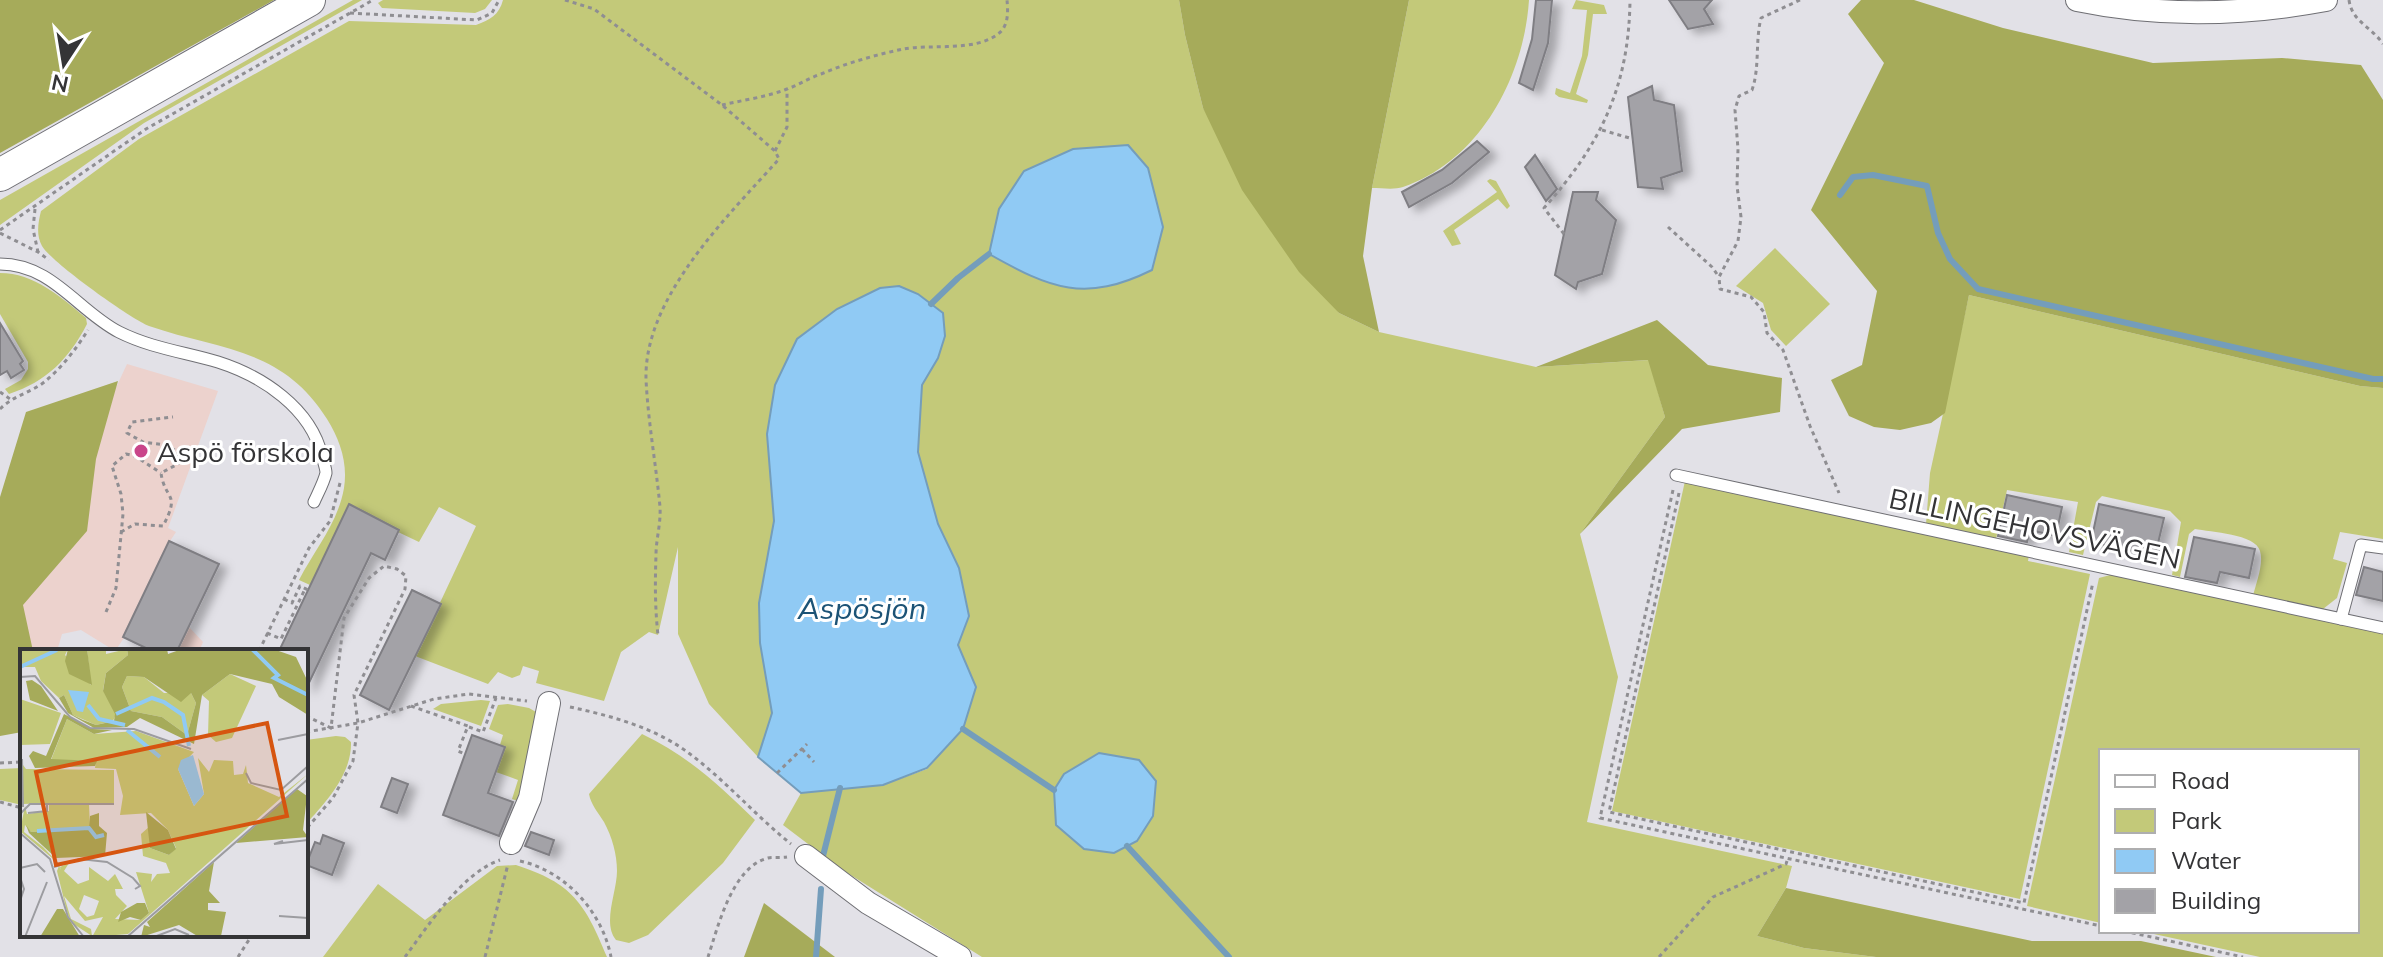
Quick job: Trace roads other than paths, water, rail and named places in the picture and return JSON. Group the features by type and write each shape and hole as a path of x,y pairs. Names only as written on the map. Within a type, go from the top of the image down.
{"main road":[{"path":"0,175 309,0"}],"street":[{"path":"2083,1 2190,12 2326,0"},
{"path":"510,851 530,798 549,703"},
{"path":"806,856 868,903 960,957"}],"lane":[{"path":"0,264 30,269 55,282 115,329 139,342 244,373 290,402 307,422 321,449 326,472 314,502"},
{"name":"BILLINGEHOVSVÄGEN","path":"1679,476 2383,628"},
{"path":"2341,619 2361,545 2383,548"}],"water":[{"path":"1128,145 1148,168 1163,227 1152,270 1107,286 1069,288 1031,276 989,254 999,209 1024,171 1073,149"},
{"name":"Aspösjön","path":"899,286 918,294 943,313 945,336 938,358 922,385 918,452 938,524 959,568 969,616 958,645 976,687 963,729 927,768 883,785 801,793 758,757 772,713 760,643 759,603 774,521 767,434 775,385 797,339 837,309 880,288"},
{"path":"1099,753 1139,760 1156,781 1153,816 1137,841 1114,853 1084,849 1056,825 1054,790 1064,774"}],"waterway":[{"path":"1840,195 1853,177 1873,175 1927,186 1938,233 1950,259 1978,289 2383,379"},
{"path":"931,304 989,254"},
{"path":"963,729 1054,790"},
{"path":"823,856 840,788"},
{"path":"1127,846 1229,957"},
{"path":"816,957 821,889"}],"place":[{"name":"Aspö förskola","path":"141,451"}]}
